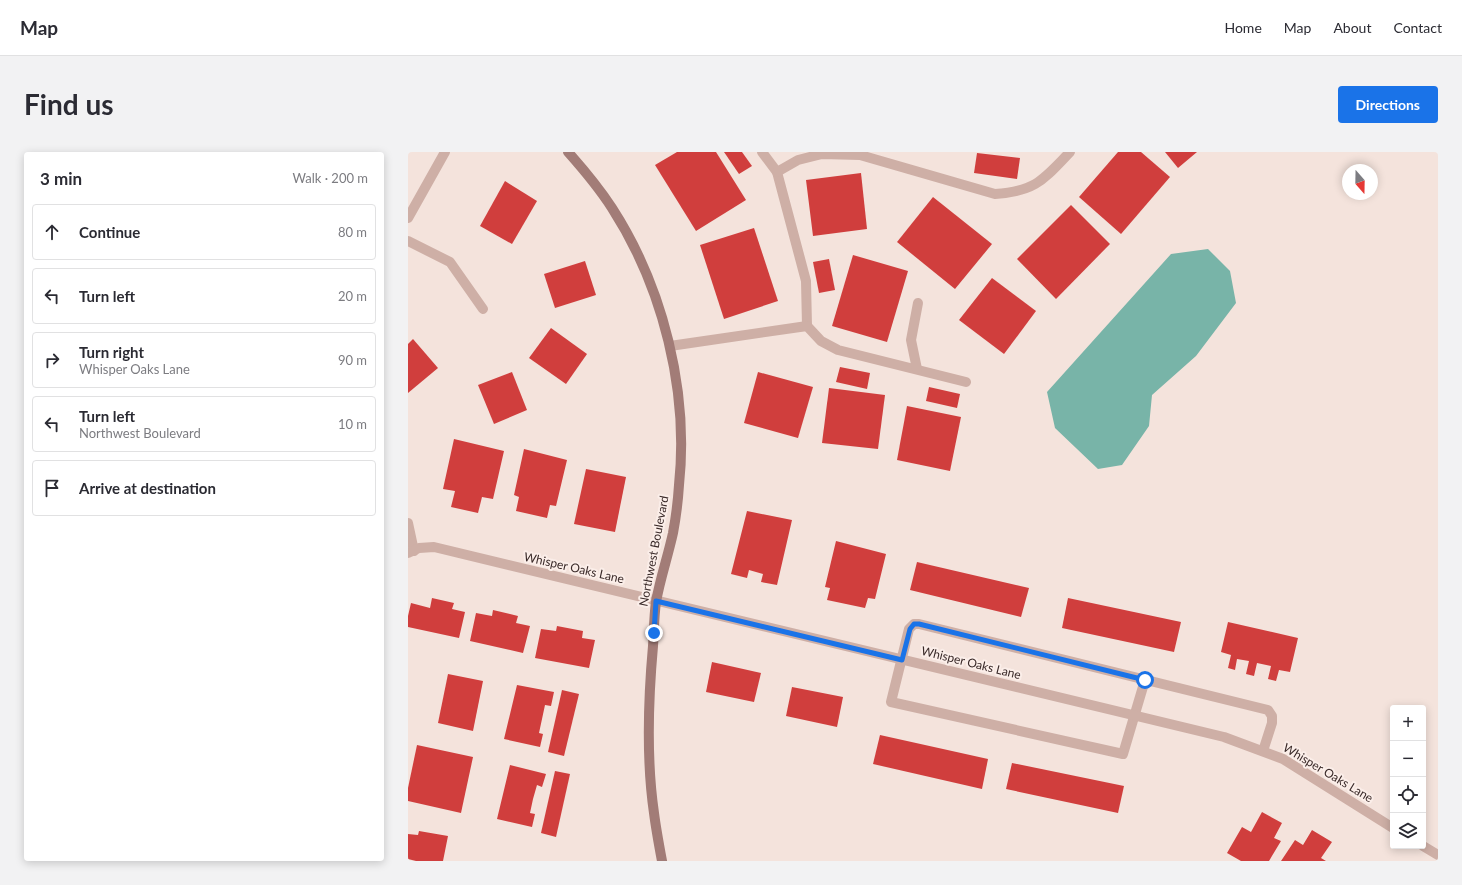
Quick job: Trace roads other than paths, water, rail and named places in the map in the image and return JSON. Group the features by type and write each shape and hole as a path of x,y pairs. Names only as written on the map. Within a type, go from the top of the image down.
{"street":[{"path":"408,218 445,152"},
{"name":"Northwest Boulevard","path":"568,152 585,170 612,208 648,275 670,346 676,381 680,416 681,457 679,484 673,531 656,601 648,692 649,759 654,813 662,861"},
{"path":"762,152 777,172 806,281 807,326 821,341 838,350 966,382"},
{"path":"777,172 798,160 822,154 860,155 995,194 1011,193 1030,187 1044,179 1070,152"},
{"path":"408,241 450,262 482,309"},
{"path":"917,369 911,340 918,303"},
{"path":"670,346 807,326"},
{"path":"408,523 411,552"},
{"name":"Whisper Oaks Lane","path":"411,552 419,548 434,547 1224,737 1283,759 1390,826"},
{"path":"1145,680 1123,754 891,702 910,629 914,624 919,624 1268,710 1272,716 1272,723 1263,751"},
{"path":"1426,848 1438,855"}],"water":[{"path":"1208,249 1230,271 1236,303 1196,356 1152,395 1149,426 1122,465 1098,469 1055,428 1047,392 1171,254"}]}
